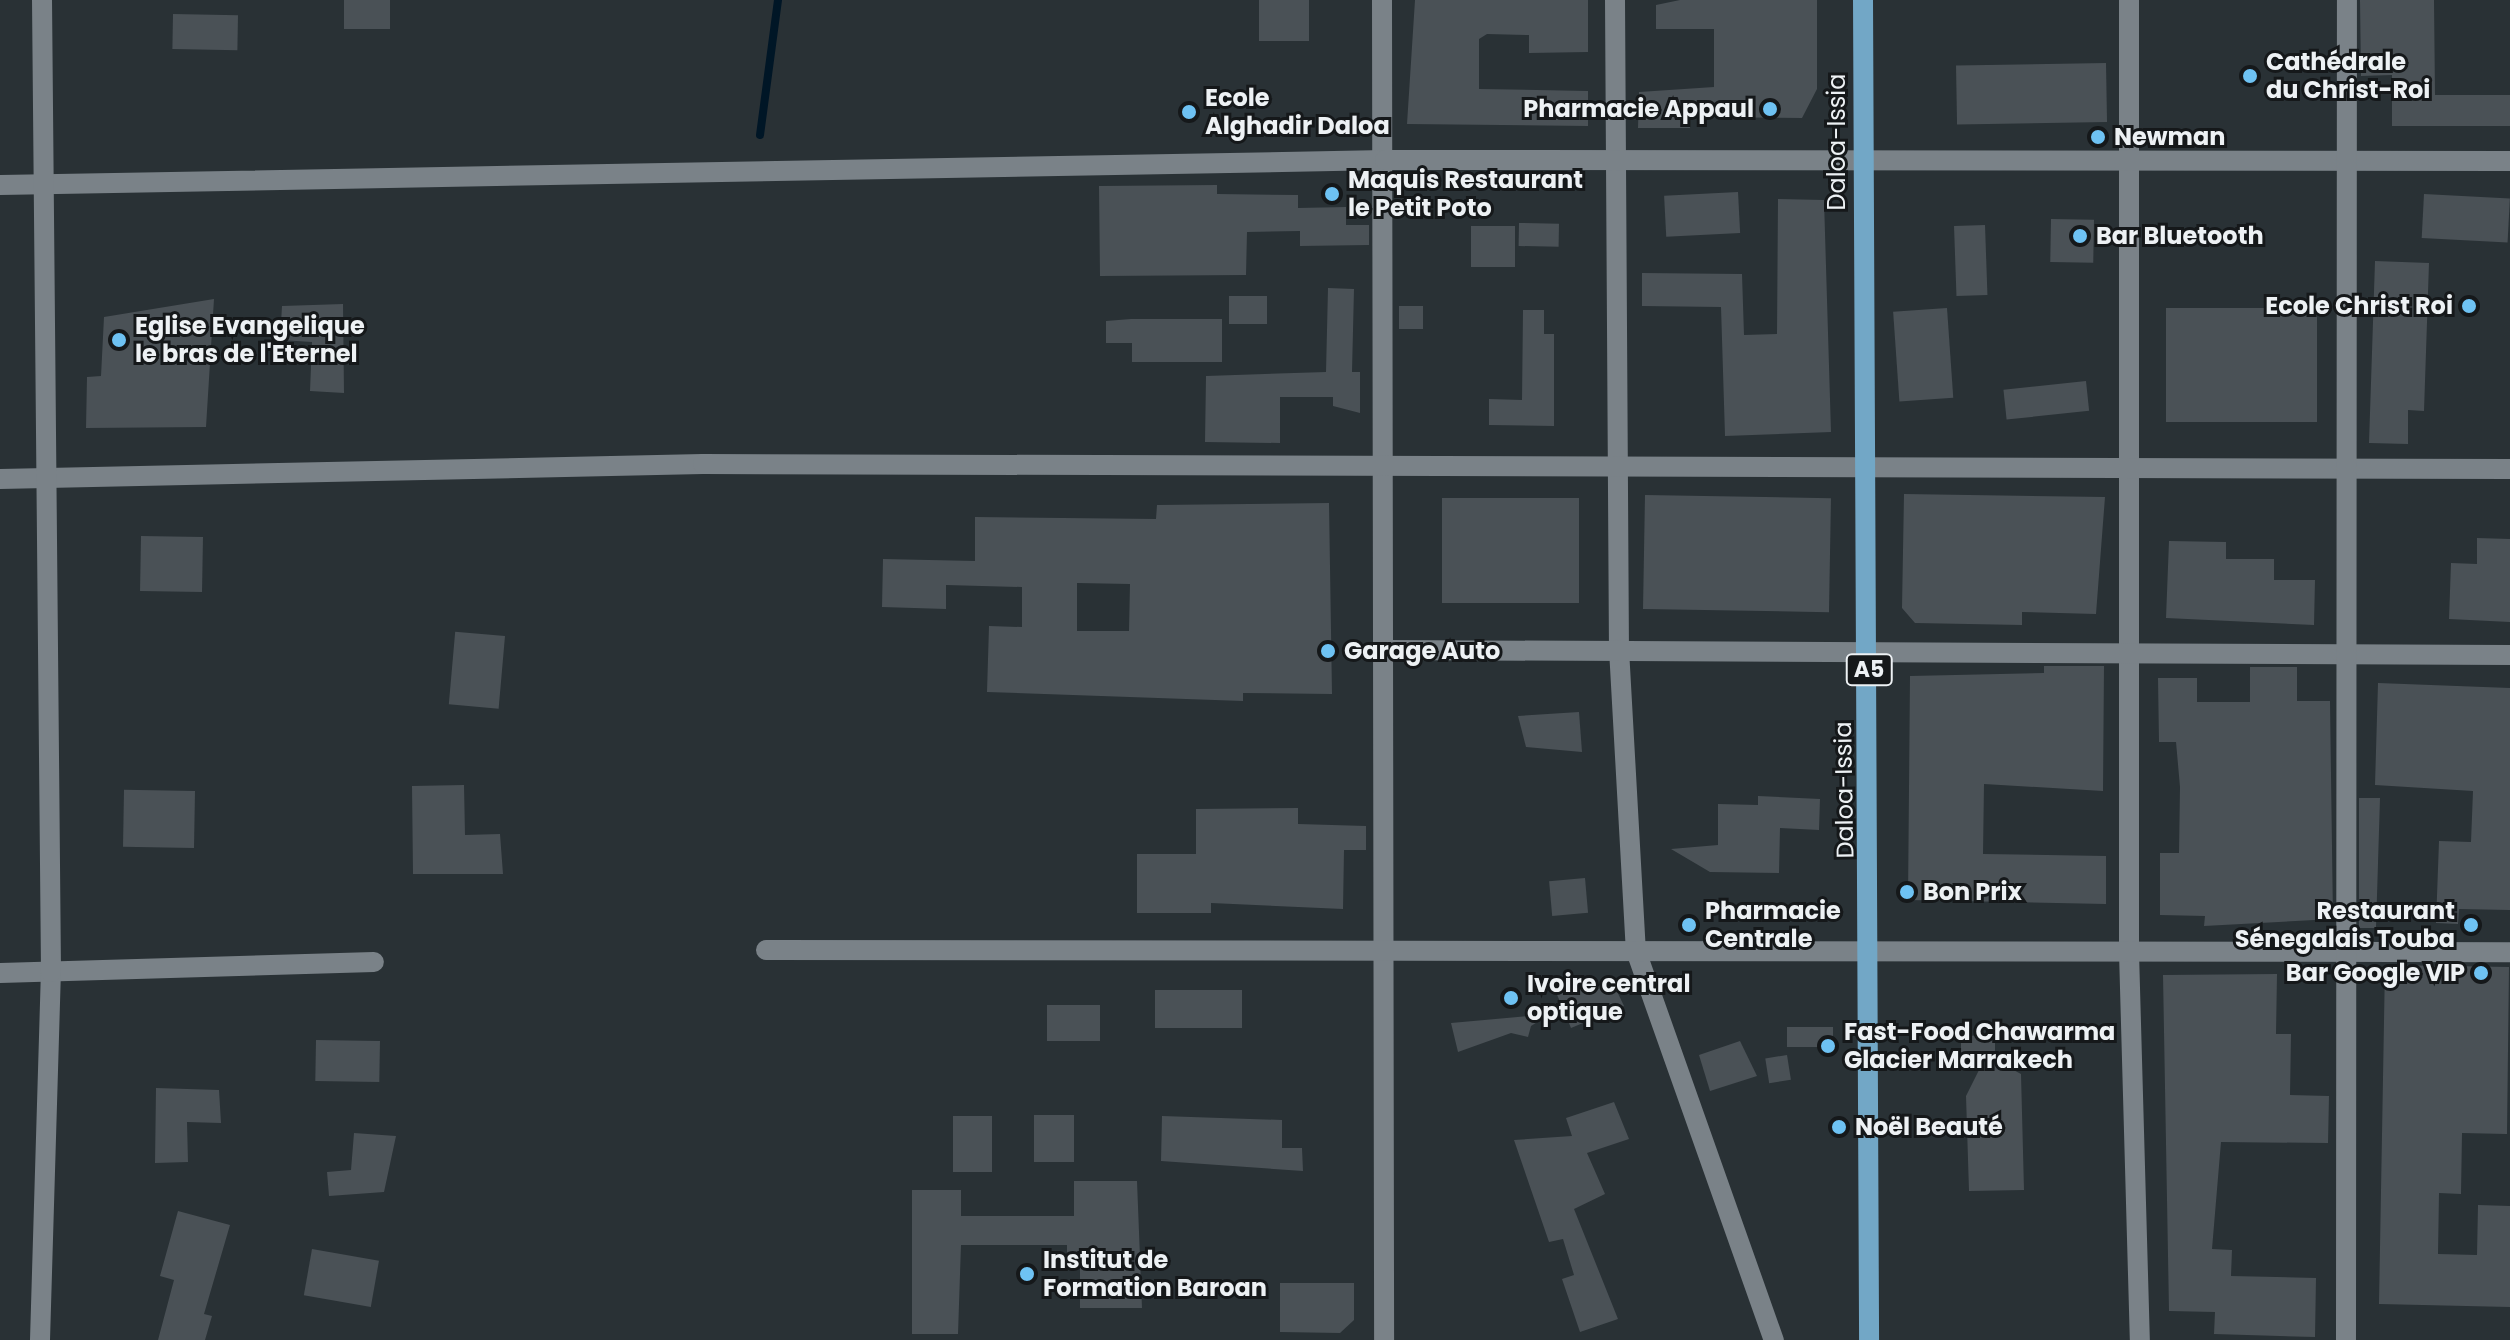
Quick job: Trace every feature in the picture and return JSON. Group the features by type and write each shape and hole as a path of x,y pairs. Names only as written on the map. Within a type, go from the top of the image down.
{"main road":[{"name":"Daloa-Issia","path":"1863,0 1871,954 1869,1340"}],"street":[{"path":"40,1340 51,972 47,478 39,185 42,0"},
{"path":"1382,0 1388,468 1384,1340"},
{"path":"1615,0 1615,469 1619,649 1636,951 1774,1340"},
{"path":"2129,0 2132,470 2129,952 2140,1340"},
{"path":"2346,1340 2347,0"},
{"path":"0,185 1385,160 2510,161"},
{"path":"0,479 703,464 1615,469 2510,469"},
{"path":"1387,650 2130,649 2510,655"},
{"path":"766,950 1387,948 1871,954 2510,952"},
{"path":"0,973 374,962"}],"building":[{"path":"344,0 390,0 390,29 344,29"},
{"path":"1259,0 1309,0 1309,41 1259,41"},
{"path":"1415,0 1588,0 1588,52 1529,53 1529,35 1487,34 1479,39 1479,89 1588,91 1588,126 1407,124"},
{"path":"1680,0 1817,0 1817,89 1802,118 1690,117 1690,128 1638,128 1639,92 1714,87 1714,29 1656,29 1656,5"},
{"path":"2360,0 2434,0 2435,95 2510,95 2510,126 2392,126 2392,75 2361,76"},
{"path":"173,14 238,15 237,50 172,49"},
{"path":"2106,63 2107,122 1957,125 1956,66"},
{"path":"1217,185 1217,194 1298,195 1298,208 1346,207 1346,225 1369,225 1369,245 1300,246 1300,231 1247,232 1246,275 1100,276 1099,186"},
{"path":"1738,192 1740,233 1666,237 1664,196"},
{"path":"2424,194 2510,199 2508,242 2422,238"},
{"path":"1778,199 1824,200 1831,432 1725,436 1721,307 1642,306 1642,273 1742,274 1744,335 1777,334"},
{"path":"2051,219 2094,220 2093,263 2050,262"},
{"path":"1519,223 1559,224 1559,247 1519,246"},
{"path":"1985,225 1987,295 1956,296 1954,226"},
{"path":"1471,226 1515,226 1515,267 1471,267"},
{"path":"2375,261 2429,263 2424,411 2408,410 2408,444 2369,443"},
{"path":"1328,288 1354,289 1352,372 1360,372 1360,413 1333,406 1333,397 1280,397 1280,443 1205,442 1206,376 1326,372"},
{"path":"1229,296 1267,296 1267,324 1229,324"},
{"path":"214,299 206,427 86,428 87,377 101,376 104,317"},
{"path":"343,304 344,393 310,391 312,342 280,340 282,306"},
{"path":"1399,306 1423,306 1423,329 1399,329"},
{"path":"1947,308 1953,398 1899,402 1893,312"},
{"path":"2166,308 2317,308 2317,422 2166,422"},
{"path":"1523,310 1544,310 1544,334 1554,334 1554,426 1489,425 1489,399 1522,400"},
{"path":"1222,319 1222,362 1132,362 1132,343 1106,343 1106,321"},
{"path":"2086,381 2089,411 2007,420 2003,390"},
{"path":"1904,494 2105,497 2096,614 2022,612 2022,625 1915,623 1902,608"},
{"path":"1645,495 1831,498 1829,612 1643,609"},
{"path":"1442,498 1579,498 1579,603 1442,603"},
{"path":"1329,503 1332,694 1243,693 1243,701 987,692 989,626 1022,627 1022,587 946,585 946,609 882,607 883,559 975,561 975,517 1156,519 1157,505","holes":["1077,583 1130,584 1129,631 1077,631"]},
{"path":"141,536 203,537 202,592 140,591"},
{"path":"2477,538 2510,539 2510,622 2449,619 2451,563 2477,564"},
{"path":"2169,541 2226,542 2226,559 2274,559 2274,580 2315,580 2314,625 2166,618"},
{"path":"455,632 505,636 499,709 449,704"},
{"path":"2044,666 2104,666 2103,791 1984,784 1983,854 2106,856 2106,904 1908,900 1910,676 2044,673"},
{"path":"2250,667 2297,667 2297,701 2330,701 2333,919 2204,926 2205,916 2160,915 2160,853 2179,853 2180,787 2176,742 2159,742 2158,678 2197,678 2197,702 2250,702"},
{"path":"2378,683 2510,688 2510,910 2459,909 2458,924 2436,923 2439,841 2471,842 2473,791 2375,785"},
{"path":"1579,712 1582,752 1526,747 1518,716"},
{"path":"464,785 465,835 500,834 503,874 413,874 412,786"},
{"path":"124,790 195,791 194,848 123,847"},
{"path":"1758,796 1820,799 1819,830 1780,828 1779,873 1710,872 1671,849 1718,845 1718,804 1758,805"},
{"path":"2359,798 2380,798 2376,928 2359,928"},
{"path":"1298,808 1298,824 1366,826 1366,850 1344,850 1343,909 1211,903 1211,913 1137,913 1137,854 1196,854 1196,809"},
{"path":"1585,878 1588,913 1552,916 1549,881"},
{"path":"2385,965 2509,967 2507,1134 2462,1133 2461,1194 2439,1193 2438,1254 2477,1255 2478,1205 2510,1206 2510,1307 2379,1304"},
{"path":"2277,974 2276,1034 2291,1034 2290,1095 2329,1096 2328,1143 2221,1142 2212,1249 2232,1250 2231,1276 2316,1278 2315,1337 2214,1334 2215,1312 2169,1311 2163,975"},
{"path":"1553,985 1614,985 1624,1006 1571,1028"},
{"path":"1155,990 1242,990 1242,1028 1155,1028"},
{"path":"1047,1005 1100,1005 1100,1041 1047,1041"},
{"path":"1550,1014 1531,1026 1528,1037 1511,1033 1458,1052 1451,1023"},
{"path":"1787,1027 1833,1027 1833,1047 1787,1047"},
{"path":"1995,1035 1995,1060 2021,1074 2024,1190 1969,1191 1966,1096 1984,1060 1961,1060 1961,1036"},
{"path":"316,1040 380,1041 379,1082 315,1081"},
{"path":"1740,1041 1757,1076 1710,1091 1699,1055"},
{"path":"1787,1055 1791,1080 1769,1083 1765,1058"},
{"path":"156,1088 219,1090 221,1123 187,1122 188,1162 155,1163"},
{"path":"1614,1102 1629,1139 1587,1153 1605,1194 1574,1209 1618,1319 1580,1332 1562,1279 1574,1275 1563,1239 1549,1242 1514,1140 1572,1136 1566,1118"},
{"path":"1034,1115 1074,1115 1074,1162 1034,1162"},
{"path":"953,1116 992,1116 992,1172 953,1172"},
{"path":"1162,1116 1282,1120 1282,1148 1302,1148 1303,1171 1161,1161"},
{"path":"354,1133 396,1136 384,1192 329,1196 327,1172 351,1170"},
{"path":"1074,1181 1137,1181 1142,1308 1080,1308 1080,1264 1067,1264 1067,1245 961,1245 958,1334 912,1334 912,1190 961,1190 961,1216 1074,1216"},
{"path":"178,1211 230,1225 204,1314 212,1316 205,1340 158,1340 174,1280 160,1276"},
{"path":"312,1249 379,1261 371,1307 304,1295"},
{"path":"1280,1283 1354,1283 1354,1320 1340,1333 1280,1332"}],"waterway":[{"path":"760,135 778,0"}],"place":[{"name":"Cathédrale du Christ-Roi","path":"2250,76"},
{"name":"Pharmacie Appaul","path":"1770,109"},
{"name":"Ecole Alghadir Daloa","path":"1189,112"},
{"name":"Newman","path":"2098,137"},
{"name":"Maquis Restaurant le Petit Poto","path":"1332,194"},
{"name":"Bar Bluetooth","path":"2080,236"},
{"name":"Ecole Christ Roi","path":"2469,306"},
{"name":"Eglise Evangelique le bras de l'Eternel","path":"119,340"},
{"name":"Garage Auto","path":"1328,651"},
{"name":"Bon Prix","path":"1907,892"},
{"name":"Pharmacie Centrale","path":"1689,925"},
{"name":"Restaurant Sénegalais Touba","path":"2471,925"},
{"name":"Bar Google VIP","path":"2481,973"},
{"name":"Ivoire central optique","path":"1511,998"},
{"name":"Fast-Food Chawarma Glacier Marrakech","path":"1828,1046"},
{"name":"Noël Beauté","path":"1839,1127"},
{"name":"Institut de Formation Baroan","path":"1027,1274"}]}
